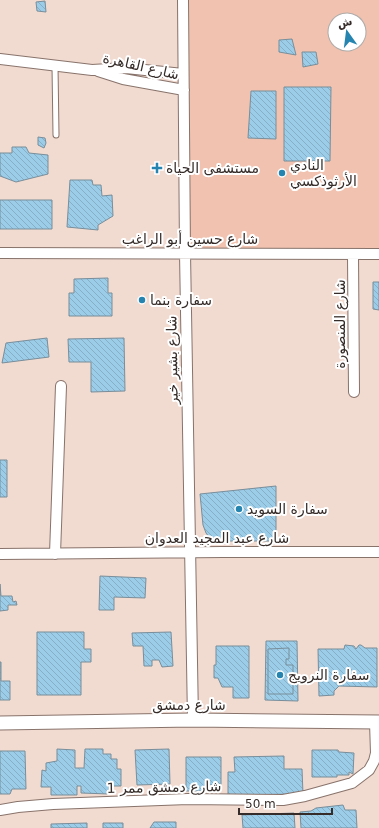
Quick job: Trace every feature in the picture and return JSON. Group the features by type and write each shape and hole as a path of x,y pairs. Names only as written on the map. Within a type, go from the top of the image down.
{"street":[{"name":"شارع بشير خير","path":"183,0 185,253 193,720"},
{"name":"شارع القاهرة","path":"0,59 92,70 126,68 183,74"},
{"name":"شارع القاهرة","path":"92,70 123,79 184,90"},
{"name":"شارع حسين أبو الراغب","path":"0,253 379,254"},
{"name":"شارع المنصورة","path":"353,255 354,392"},
{"path":"55,554 61,386"},
{"name":"شارع عبد المجيد العدوان","path":"0,554 379,552"},
{"name":"شارع دمشق","path":"0,723 193,720 377,722"},
{"name":"شارع دمشق ممر 1","path":"0,810 53,804 188,799 283,800 305,796 352,783 368,770 374,761 376,753 377,722"}],"lane":[{"path":"55,66 56,136"}],"shaded area":[{"name":"النادي الأرثوذكسي","path":"184,0 379,0 379,259 188,256"}],"building":[{"path":"45,1 46,12 37,11 36,2"},
{"path":"292,39 296,55 279,52 279,40"},
{"path":"302,52 316,52 318,64 303,67"},
{"path":"284,87 331,87 330,161 284,161"},
{"path":"251,91 276,91 276,139 248,138"},
{"path":"38,137 45,138 46,143 44,148 38,145"},
{"path":"12,147 26,147 29,153 48,155 48,174 16,182 0,176 0,153 12,153"},
{"path":"70,180 92,180 93,185 101,185 102,196 112,195 113,216 98,225 98,230 67,227"},
{"path":"0,200 52,200 52,229 0,229"},
{"path":"108,278 108,293 112,293 112,316 69,316 69,293 74,293 74,279"},
{"path":"373,282 379,282 379,310 373,309"},
{"path":"47,338 49,357 2,363 6,343"},
{"path":"124,338 125,391 91,392 91,362 69,362 68,339"},
{"path":"0,460 7,460 7,497 0,497"},
{"name":"سفارة السويد","path":"276,486 276,541 216,541 209,537 206,533 203,525 200,494"},
{"path":"100,576 146,578 145,598 114,597 114,610 99,610"},
{"path":"0,584 1,596 12,596 13,602 16,601 17,605 8,605 8,610 0,611"},
{"path":"37,632 84,632 84,649 91,649 91,662 81,662 81,695 37,695"},
{"path":"171,632 173,666 162,667 159,660 152,660 152,666 144,666 143,646 133,646 132,633"},
{"path":"266,641 297,641 298,701 265,700"},
{"path":"345,645 354,646 356,649 359,645 365,648 377,648 377,687 339,686 334,691 334,695 319,696 318,649 344,649"},
{"path":"216,646 249,646 249,698 233,698 233,687 222,687 218,678 214,678"},
{"path":"289,648 289,659 286,659 286,665 293,665 293,694 268,694 268,649"},
{"path":"0,662 1,681 10,681 10,700 0,700"},
{"path":"57,749 75,750 75,768 84,768 85,749 103,749 103,754 111,754 111,759 117,759 117,769 121,769 121,786 109,786 109,794 81,793 81,786 77,786 77,795 51,795 51,787 41,787 42,770 46,771 46,763 57,761"},
{"path":"169,749 170,784 137,785 135,750"},
{"path":"312,750 338,750 339,752 354,753 353,774 349,772 349,775 337,775 337,777 312,777"},
{"path":"0,751 25,751 26,789 12,789 10,794 0,794"},
{"path":"284,756 284,769 302,769 303,794 228,795 228,772 235,772 234,757"},
{"path":"186,757 221,757 221,785 208,785 208,791 186,791"},
{"path":"343,805 345,810 356,810 357,828 301,828 300,812 311,811 316,808"},
{"path":"294,813 295,828 243,828 242,815"},
{"path":"154,822 176,822 176,828 150,828"},
{"path":"87,823 87,828 51,828 51,824"},
{"path":"103,823 123,823 123,828 103,828"}],"place":[{"name":"مستشفى الحياة","path":"157,168"},
{"name":"النادي الأرثوذكسي","path":"282,173"},
{"name":"سفارة بنما","path":"142,300"},
{"name":"سفارة السويد","path":"239,509"},
{"name":"سفارة النرويج","path":"280,675"}]}
